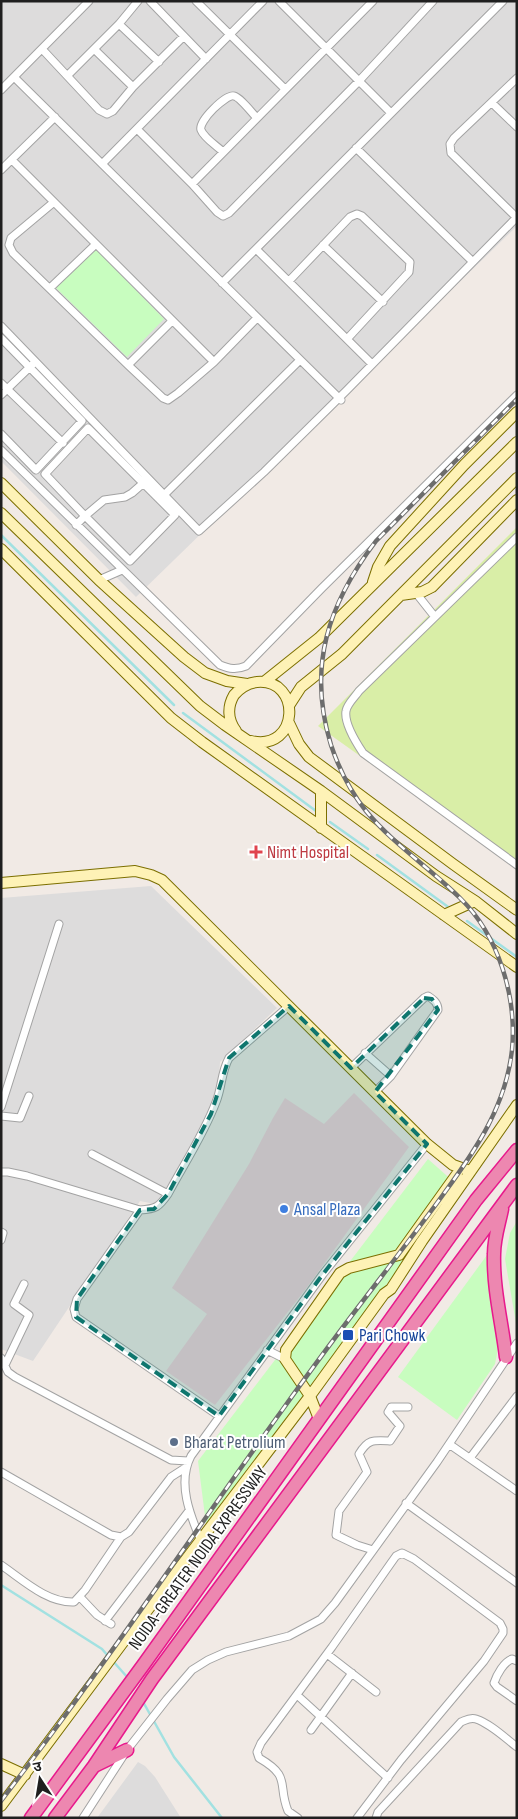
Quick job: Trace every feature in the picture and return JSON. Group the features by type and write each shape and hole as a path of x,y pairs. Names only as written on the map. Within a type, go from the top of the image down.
{"highway":[{"name":"NOIDA-GREATER NOIDA EXPRESSWAY","path":"31,1818 144,1664 476,1200 517,1150"},
{"name":"NOIDA-GREATER NOIDA EXPRESSWAY","path":"55,1818 94,1766 152,1680 517,1185"},
{"path":"504,1204 496,1236 494,1254 495,1282 506,1357"},
{"path":"94,1766 127,1750"}],"street":[{"path":"1,90 90,1"},
{"path":"68,75 119,24 138,1"},
{"path":"150,1 206,59"},
{"path":"196,1 285,89"},
{"path":"102,164 263,1"},
{"path":"279,1 391,113"},
{"path":"137,129 192,184 216,212 223,216 359,81 433,1"},
{"path":"222,283 503,1"},
{"path":"192,184 369,2"},
{"path":"119,24 159,62"},
{"path":"42,49 106,114 112,111 183,37"},
{"path":"94,49 133,87"},
{"path":"14,77 341,400"},
{"path":"1,338 33,364 146,481 175,515 130,561 45,474 88,428 146,481 164,495 200,531 341,400 372,364 516,217 452,153 450,144 517,78"},
{"path":"224,152 202,132 200,128 202,121 226,98 233,96 238,98 257,118"},
{"path":"492,103 517,127"},
{"path":"1,170 55,117"},
{"path":"356,148 472,261"},
{"path":"12,160 214,362"},
{"path":"54,202 11,238 9,245 13,253 164,398 168,400 178,393 214,362 257,318"},
{"path":"289,281 350,216 357,214 362,216 410,262 409,272 348,338"},
{"path":"50,288 96,244"},
{"path":"323,245 383,302"},
{"path":"256,249 348,338 372,364"},
{"path":"128,365 172,321"},
{"path":"1,326 82,421 36,470 1,434"},
{"path":"164,495 300,360"},
{"path":"1,395 33,364"},
{"path":"1,384 63,443"},
{"path":"1,450 220,665 231,669 238,669 246,666 517,395"},
{"path":"372,585 378,567 390,546 464,465 517,412"},
{"path":"264,682 320,638 517,442"},
{"path":"290,704 301,687 342,654 517,478"},
{"path":"76,525 96,505 104,500 126,497 146,481"},
{"path":"1,483 99,580 184,657 205,673 227,681 247,684 264,682 276,686 284,694 290,704 289,723 285,730 273,740 265,742 249,741"},
{"path":"401,595 416,593 432,587 517,500"},
{"path":"1,513 200,706 321,791 436,876 475,901 517,934"},
{"path":"517,537 359,691 348,706 346,714 349,727 363,753 517,865"},
{"path":"1,549 171,718 321,828 517,967"},
{"path":"99,580 122,570"},
{"path":"416,593 435,617"},
{"path":"236,732 230,717 231,702 240,689 247,684"},
{"path":"289,723 299,744 309,756 517,910"},
{"path":"321,791 321,828"},
{"path":"1,883 135,871 152,875 162,880 455,1170 461,1184"},
{"path":"444,915 475,901"},
{"path":"1,1108 59,924"},
{"path":"351,1068 424,998 428,996 432,998 438,1005 438,1010 391,1076 375,1092"},
{"path":"1,1172 27,1176 140,1210 154,1209 161,1204 168,1194 211,1114 218,1099 224,1068 229,1058 289,1006"},
{"path":"366,1053 391,1076"},
{"path":"1,1116 20,1118 29,1096"},
{"path":"3,1801 25,1775 310,1396 384,1294 391,1290 422,1241 517,1105"},
{"path":"1,1565 52,1599 74,1602 80,1597 121,1538 129,1532 171,1476 187,1465 219,1416 267,1350 330,1266 427,1144"},
{"path":"92,1154 168,1194"},
{"path":"455,1170 470,1171"},
{"path":"284,1359 286,1350 340,1274 349,1268 399,1255 455,1170"},
{"path":"140,1210 77,1299 74,1309 76,1318 219,1416"},
{"path":"1,1232 4,1233 1,1240"},
{"path":"330,1266 340,1274"},
{"path":"24,1284 14,1304 29,1315 3,1361 8,1372 171,1460 187,1465"},
{"path":"391,1290 411,1292"},
{"path":"83,1818 127,1750 192,1670 226,1652 289,1636 321,1619 449,1444 517,1343"},
{"path":"267,1350 284,1359 310,1396 319,1419"},
{"path":"470,1458 517,1396"},
{"path":"373,1550 336,1535 339,1510 367,1472 359,1454 366,1443 376,1440 390,1441 400,1426 388,1412 391,1407 408,1407"},
{"path":"449,1444 517,1491"},
{"path":"187,1465 188,1512 201,1541"},
{"path":"1,1472 111,1536 121,1538"},
{"path":"406,1503 517,1582"},
{"path":"80,1597 86,1606 108,1623 188,1512"},
{"path":"298,1818 292,1815 286,1807 280,1776 271,1765 259,1758 257,1752 261,1743 327,1654 390,1563 396,1556 402,1553 414,1559 500,1623 503,1627 503,1633 484,1661 357,1818"},
{"path":"327,1654 376,1692"},
{"path":"517,1661 508,1660 494,1683 517,1701"},
{"path":"311,1730 352,1673"},
{"path":"297,1695 388,1778"},
{"path":"376,1818 378,1812 460,1722 475,1719 487,1725 517,1747"},
{"path":"1,1764 25,1775"}],"highlighted area":[{"path":"424,998 432,999 438,1010 375,1092 427,1144 323,1274 219,1416 76,1317 77,1299 140,1210 154,1209 168,1194 211,1114 229,1058 289,1006 351,1068"}],"shaded area":[{"path":"1,1 517,1 517,226 136,597 1,461"},
{"path":"151,886 277,1008 220,1062 218,1097 160,1205 140,1201 33,1361 1,1349 1,898"},
{"path":"354,1093 409,1147 305,1290 215,1405 166,1371 207,1314 172,1288 249,1164 285,1098 324,1124"},
{"path":"138,1762 145,1766 155,1777 181,1818 97,1818"}],"green space":[{"path":"96,249 164,319 127,357 56,288"},
{"path":"517,527 517,868 318,726"},
{"path":"428,1159 455,1183 453,1196 206,1524 198,1461"},
{"path":"517,1221 517,1329 505,1259 510,1233"},
{"path":"487,1255 500,1338 495,1364 457,1420 398,1377"}],"waterway":[{"path":"1,535 174,705"},
{"path":"183,713 316,811"},
{"path":"330,822 368,849"},
{"path":"377,855 451,909"},
{"path":"467,921 517,957"},
{"path":"1,1585 102,1649 108,1656"},
{"path":"112,1660 128,1678"},
{"path":"142,1700 174,1757 222,1818"}],"railway":[{"path":"1,1801 62,1720 307,1375 457,1176 479,1142 504,1089 509,1070 513,1030 508,989 495,949 474,913 460,898 388,834 366,811 355,796 341,771 331,745 324,716 321,689 326,637 345,588 359,565 376,541 517,399"}],"place":[{"name":"Nimt Hospital","path":"256,852"},
{"name":"Ansal Plaza","path":"284,1209"},
{"name":"Pari Chowk","path":"348,1335"},
{"name":"Bharat Petrolium","path":"174,1442"}]}
